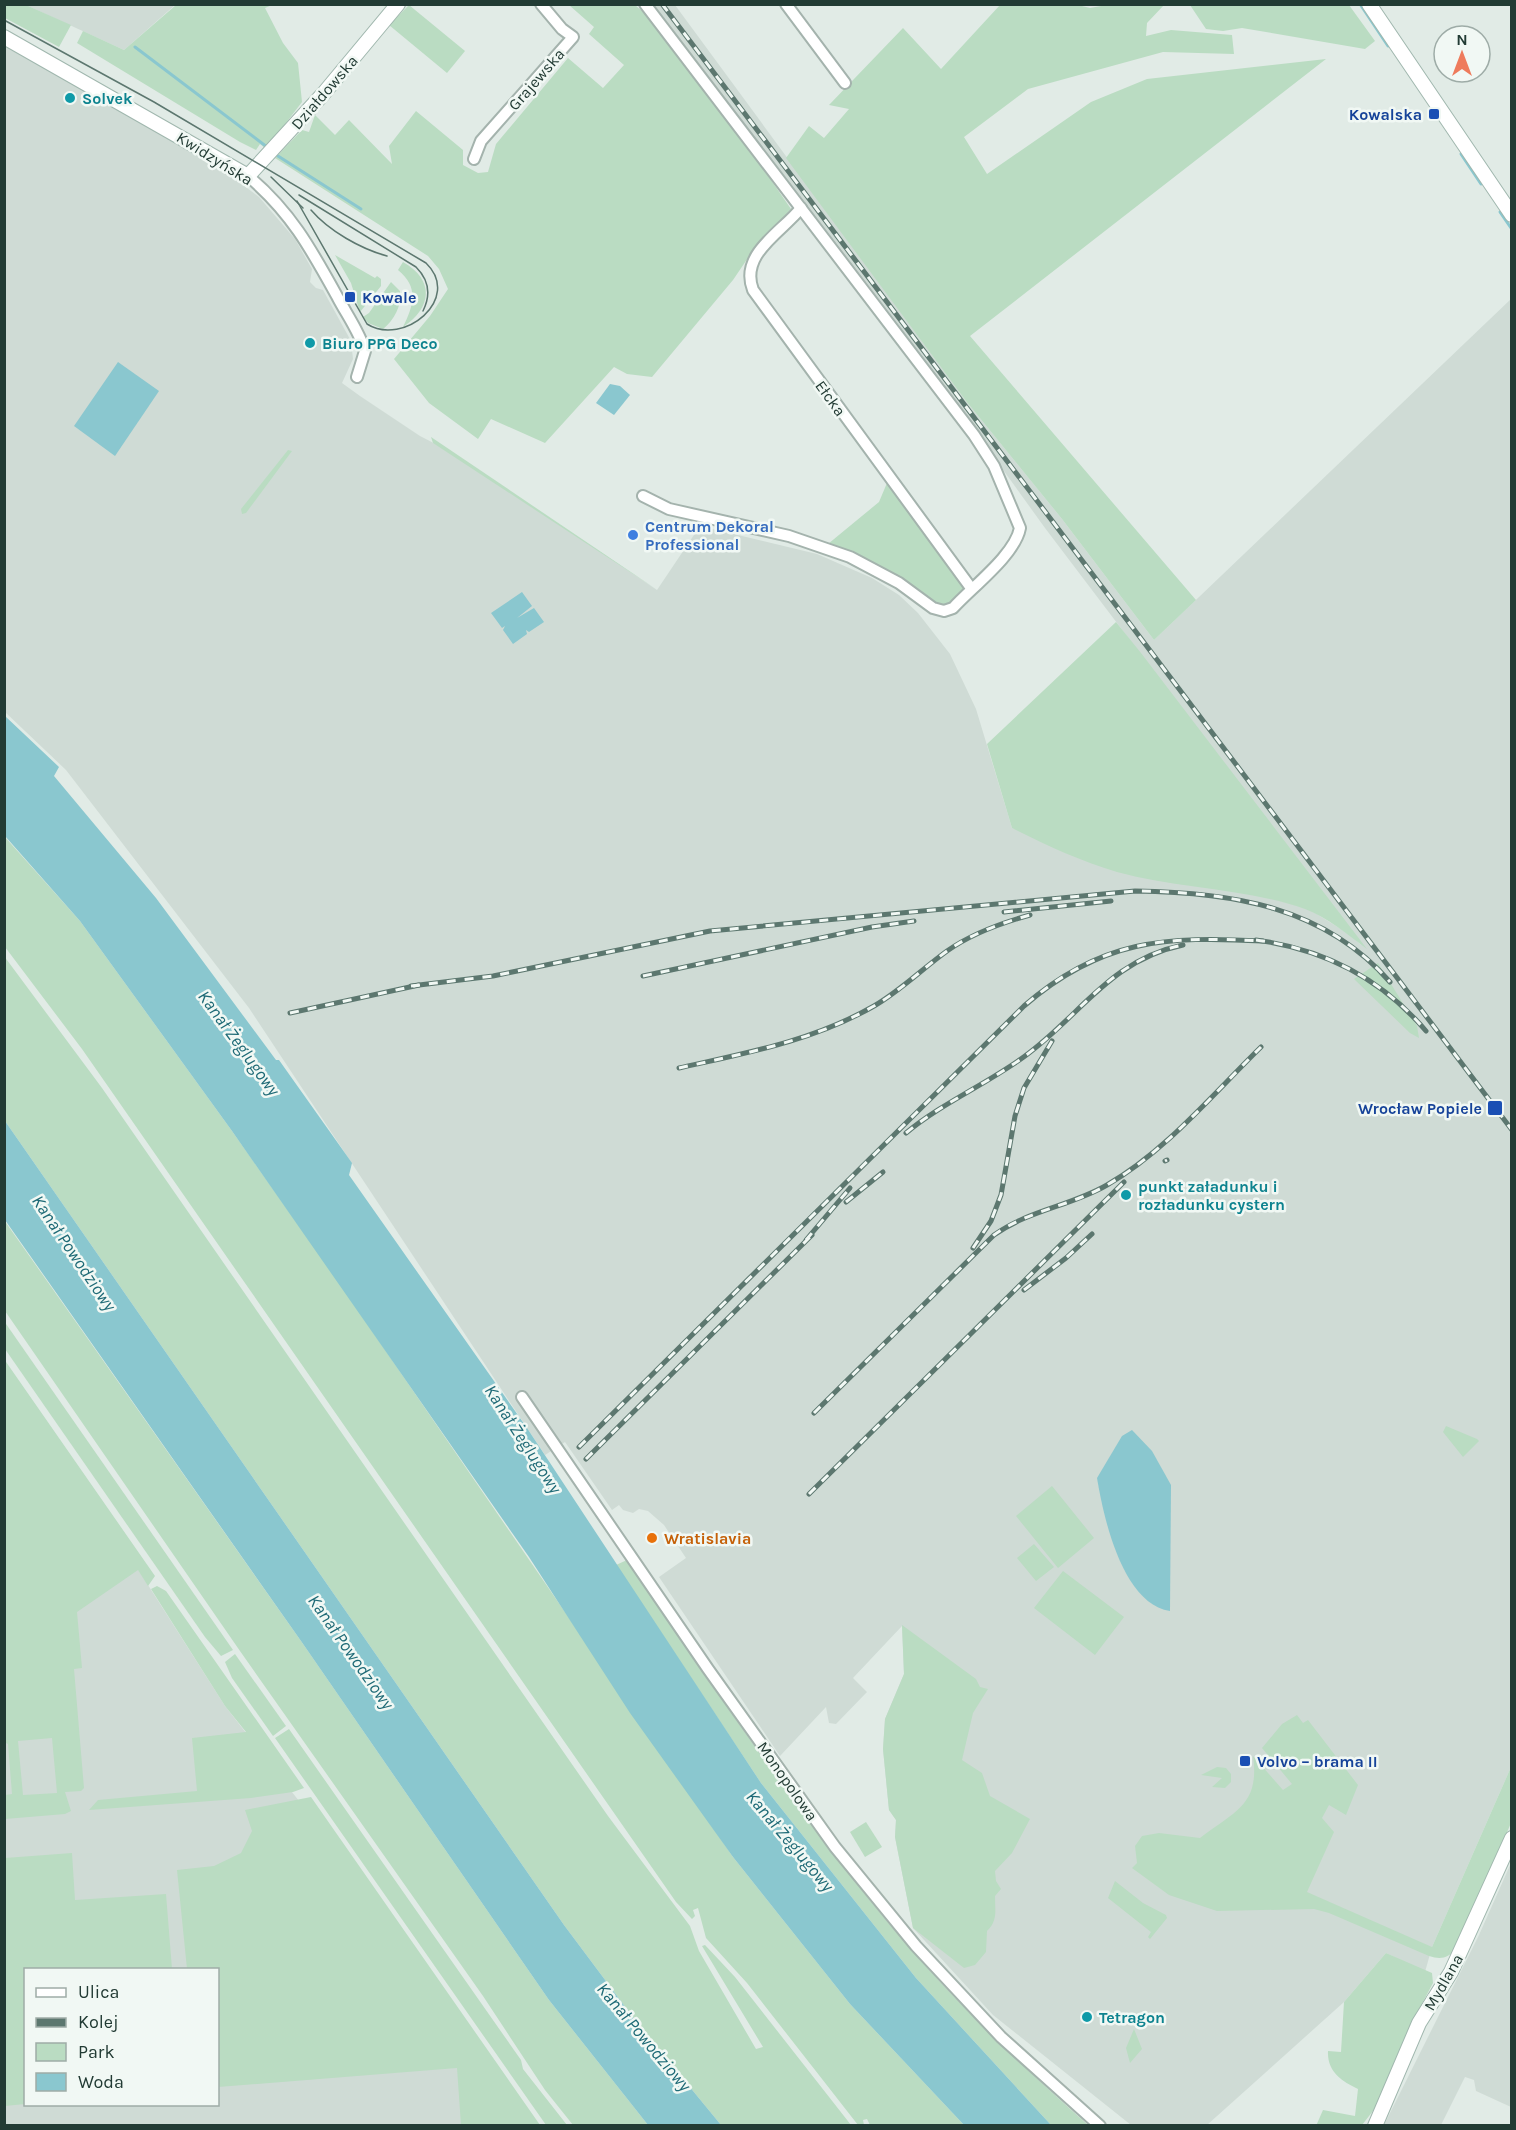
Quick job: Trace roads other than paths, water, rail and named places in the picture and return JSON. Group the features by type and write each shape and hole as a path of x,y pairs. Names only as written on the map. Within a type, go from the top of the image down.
{"street":[{"name":"Działdowska","path":"248,176 293,129 398,4"},
{"name":"Grajewska","path":"474,159 481,141 573,37 562,29 541,4"},
{"path":"643,496 669,509 789,536 850,557 899,583 933,608 948,610 1010,550 1018,538 1020,528 994,466 949,401 645,4"},
{"path":"786,4 845,83"},
{"path":"1369,4 1512,215"},
{"name":"Kwidzyńska","path":"4,37 248,176 272,197 292,220 349,318 365,351 357,378"},
{"name":"Ełcka","path":"801,208 755,255 749,273 753,290 971,588"},
{"name":"Monopolowa","path":"522,1397 708,1669 835,1847 916,1946 1001,2037 1100,2126"},
{"name":"Mydlana","path":"1375,2126 1419,2023 1451,1972 1512,1838"}],"water":[{"path":"118,362 159,391 115,456 74,426"},
{"path":"610,384 620,386 630,395 614,415 596,403"},
{"path":"522,592 532,606 517,618 534,608 544,622 529,632 526,630 527,634 513,644 503,630 505,626 502,628 491,613"},
{"name":"Kanał Żeglugowy","path":"5,716 59,767 54,776 156,898 276,1060 279,1060 352,1163 349,1175 527,1428 761,1783 916,1978 1051,2125 964,2125 850,2004 733,1857 630,1713 529,1557 232,1131 80,921 5,836"},
{"name":"Kanał Powodziowy","path":"5,1121 564,1925 638,2024 721,2125 648,2125 549,2000 301,1641 5,1220"},
{"path":"1132,1430 1152,1451 1171,1485 1170,1611 1154,1605 1140,1593 1128,1577 1118,1558 1100,1495 1097,1478 1122,1436"}],"waterway":[{"path":"1360,4 1388,46"},
{"path":"135,47 267,147"},
{"path":"1461,154 1481,184"},
{"path":"278,156 361,209"},
{"path":"1500,212 1511,228"}],"tram line":[{"path":"4,20 154,102 426,263 436,277 437,291 433,304 424,316 397,329 381,329 367,324 297,201"},
{"path":"271,177 303,208"},
{"path":"299,195 416,267 424,277 428,293 423,311"},
{"path":"311,210 318,218 346,238 387,256"}],"railway":[{"path":"662,4 1512,1130"},
{"path":"411,986 493,976 710,931 1135,891 1206,895 1273,908 1305,920 1336,936 1364,956 1390,982"},
{"path":"1004,912 1111,901"},
{"path":"679,1068 779,1044 851,1018 884,1000 966,939 1030,915"},
{"path":"643,976 872,927 914,921"},
{"path":"579,1447 1024,1006 1052,984 1080,967 1136,946 1196,940 1263,941"},
{"path":"1256,940 1305,951 1350,969 1390,996 1426,1031"},
{"path":"906,1133 934,1112 1025,1056 1098,991 1135,963 1158,952 1183,945"},
{"path":"290,1013 419,985"},
{"path":"973,1248 991,1221 1001,1195 1015,1116 1024,1088 1052,1041"},
{"path":"814,1413 994,1235 1021,1220 1093,1192 1129,1171 1169,1139 1261,1047"},
{"path":"846,1202 883,1172"},
{"path":"809,1494 1124,1182"},
{"path":"806,1240 850,1188"},
{"path":"1024,1290 1066,1258 1092,1234"},
{"path":"586,1459 812,1235"}],"place":[{"name":"Solvek","path":"70,98"},
{"name":"Kowalska","path":"1434,114"},
{"name":"Kowale","path":"350,297"},
{"name":"Biuro PPG Deco","path":"310,343"},
{"name":"Centrum Dekoral Professional","path":"633,535"},
{"name":"Wrocław Popiele","path":"1495,1108"},
{"name":"punkt załadunku i rozładunku cystern","path":"1126,1195"},
{"name":"Wratislavia","path":"652,1538"},
{"name":"Volvo – brama II","path":"1245,1761"},
{"name":"Tetragon","path":"1087,2017"}]}
